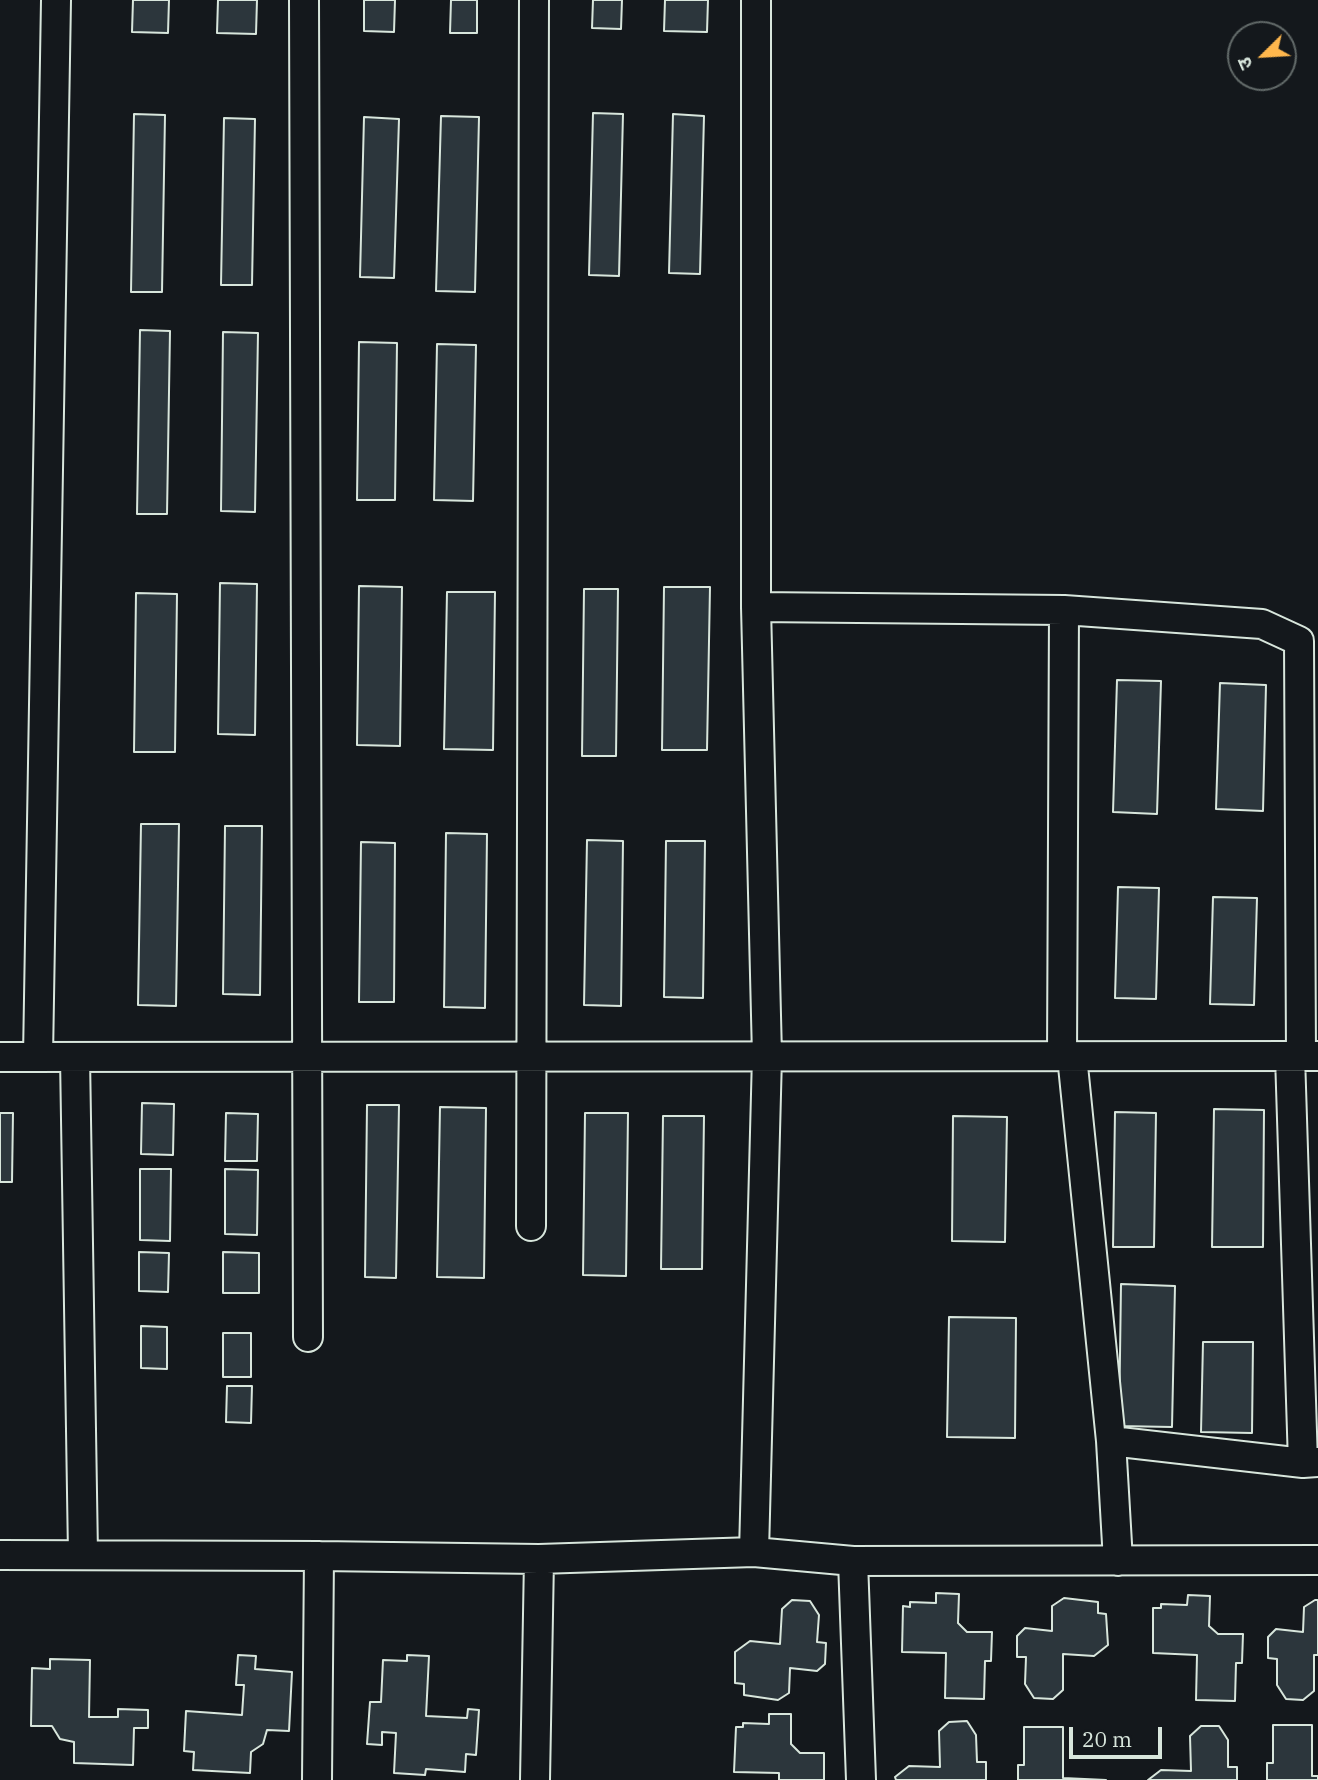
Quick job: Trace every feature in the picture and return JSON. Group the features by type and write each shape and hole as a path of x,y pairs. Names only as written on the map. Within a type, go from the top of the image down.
{"street":[{"path":"38,1057 56,0"},
{"path":"304,0 308,1337"},
{"path":"531,1226 534,0"},
{"path":"754,1552 767,1056 755,607 756,0"},
{"path":"755,607 1064,610 1262,624 1298,641 1311,1462 1111,1441"},
{"path":"1064,610 1067,1056 1111,1441 1118,1560"},
{"path":"0,1057 1303,1056"},
{"path":"75,1057 83,1554"},
{"path":"0,1555 539,1559 754,1552 853,1561 1318,1560"},
{"path":"317,1780 319,1556"},
{"path":"536,1780 539,1559"},
{"path":"853,1561 861,1780"}],"building":[{"path":"133,0 169,0 168,33 132,32"},
{"path":"218,0 257,0 256,34 217,33"},
{"path":"364,0 395,0 394,32 364,31"},
{"path":"451,0 477,0 477,33 450,33"},
{"path":"593,0 622,0 621,29 592,28"},
{"path":"665,0 708,0 707,32 664,31"},
{"path":"593,113 623,114 619,276 589,275"},
{"path":"134,114 165,115 162,292 131,292"},
{"path":"673,114 704,116 700,274 669,273"},
{"path":"441,116 479,117 475,292 436,291"},
{"path":"364,117 399,119 394,278 360,277"},
{"path":"224,118 255,119 252,285 221,285"},
{"path":"140,330 170,331 167,514 137,514"},
{"path":"223,332 258,333 255,512 221,511"},
{"path":"359,342 397,343 395,500 357,500"},
{"path":"437,344 476,345 473,501 434,500"},
{"path":"220,583 257,584 255,735 218,734"},
{"path":"359,586 402,587 400,746 357,745"},
{"path":"664,587 710,587 707,750 662,750"},
{"path":"584,589 618,589 616,756 582,756"},
{"path":"447,592 495,592 493,750 444,749"},
{"path":"136,593 177,594 175,752 134,752"},
{"path":"1117,680 1161,681 1157,814 1113,812"},
{"path":"1220,683 1266,685 1263,811 1216,809"},
{"path":"141,824 179,824 176,1006 138,1005"},
{"path":"225,826 262,826 260,995 223,994"},
{"path":"446,833 487,834 485,1008 444,1007"},
{"path":"587,840 623,841 621,1006 584,1005"},
{"path":"666,841 705,841 703,998 664,997"},
{"path":"361,842 395,843 394,1002 359,1002"},
{"path":"1118,887 1159,888 1156,999 1115,998"},
{"path":"1213,897 1257,898 1254,1005 1210,1004"},
{"path":"142,1103 174,1104 173,1155 141,1154"},
{"path":"367,1105 399,1105 396,1278 365,1277"},
{"path":"440,1107 486,1108 484,1278 437,1277"},
{"path":"1214,1109 1264,1110 1263,1247 1212,1247"},
{"path":"1115,1112 1156,1113 1154,1247 1113,1247"},
{"path":"0,1113 13,1113 12,1182 0,1182"},
{"path":"226,1113 258,1114 257,1161 225,1161"},
{"path":"585,1113 628,1113 626,1276 583,1275"},
{"path":"663,1116 704,1116 702,1269 661,1269"},
{"path":"953,1116 1007,1117 1005,1242 952,1241"},
{"path":"140,1169 171,1169 170,1241 140,1240"},
{"path":"225,1169 258,1170 257,1235 225,1234"},
{"path":"139,1252 169,1253 168,1292 139,1291"},
{"path":"223,1252 259,1253 259,1293 223,1293"},
{"path":"1121,1284 1175,1286 1172,1427 1119,1426"},
{"path":"949,1317 1016,1318 1015,1438 947,1437"},
{"path":"141,1326 167,1327 167,1369 141,1368"},
{"path":"223,1333 251,1333 251,1377 223,1377"},
{"path":"1203,1342 1253,1342 1252,1433 1201,1432"},
{"path":"227,1386 252,1386 251,1423 226,1422"},
{"path":"936,1593 959,1594 958,1623 967,1632 992,1632 991,1661 985,1661 984,1699 945,1698 946,1653 902,1652 903,1606 910,1607 910,1602 936,1603"},
{"path":"1188,1595 1210,1596 1209,1626 1218,1634 1243,1634 1242,1663 1236,1663 1235,1701 1196,1700 1197,1655 1153,1653 1153,1608 1161,1608 1161,1604 1187,1605"},
{"path":"1064,1598 1098,1602 1098,1613 1106,1614 1108,1645 1094,1656 1063,1654 1063,1690 1053,1699 1034,1698 1025,1684 1026,1657 1017,1657 1017,1636 1025,1628 1052,1631 1052,1606"},
{"path":"792,1600 810,1601 819,1615 817,1642 826,1643 825,1664 817,1671 790,1668 789,1693 778,1700 744,1695 744,1684 735,1683 735,1652 750,1641 780,1644 782,1609"},
{"path":"1318,1600 1318,1655 1314,1655 1314,1691 1303,1700 1286,1699 1277,1685 1277,1659 1268,1658 1268,1637 1276,1629 1303,1632 1304,1607"},
{"path":"238,1655 256,1656 255,1669 292,1672 289,1731 267,1730 263,1744 251,1752 250,1773 193,1770 194,1752 184,1751 186,1711 242,1715 244,1685 236,1685"},
{"path":"407,1655 429,1656 426,1716 467,1718 468,1709 479,1710 476,1755 466,1754 465,1772 426,1769 425,1775 394,1773 396,1733 382,1732 382,1745 367,1744 370,1702 381,1702 383,1660 407,1661"},
{"path":"50,1659 90,1660 89,1717 118,1717 118,1709 148,1710 148,1728 134,1728 133,1765 74,1763 74,1742 60,1739 52,1726 31,1726 32,1668 50,1669"},
{"path":"769,1714 791,1714 791,1744 800,1753 824,1753 824,1780 779,1780 779,1773 734,1772 736,1727 743,1727 743,1723 769,1724"},
{"path":"967,1721 976,1735 977,1762 986,1762 986,1780 896,1780 895,1777 909,1766 940,1767 939,1731 949,1722"},
{"path":"1273,1725 1312,1725 1312,1776 1318,1776 1318,1780 1267,1780 1267,1763 1273,1763"},
{"path":"1201,1726 1219,1726 1228,1740 1228,1767 1237,1767 1237,1780 1148,1780 1161,1770 1191,1771 1190,1736"},
{"path":"1024,1727 1063,1727 1063,1778 1106,1780 1018,1780 1018,1765 1024,1765"}]}
